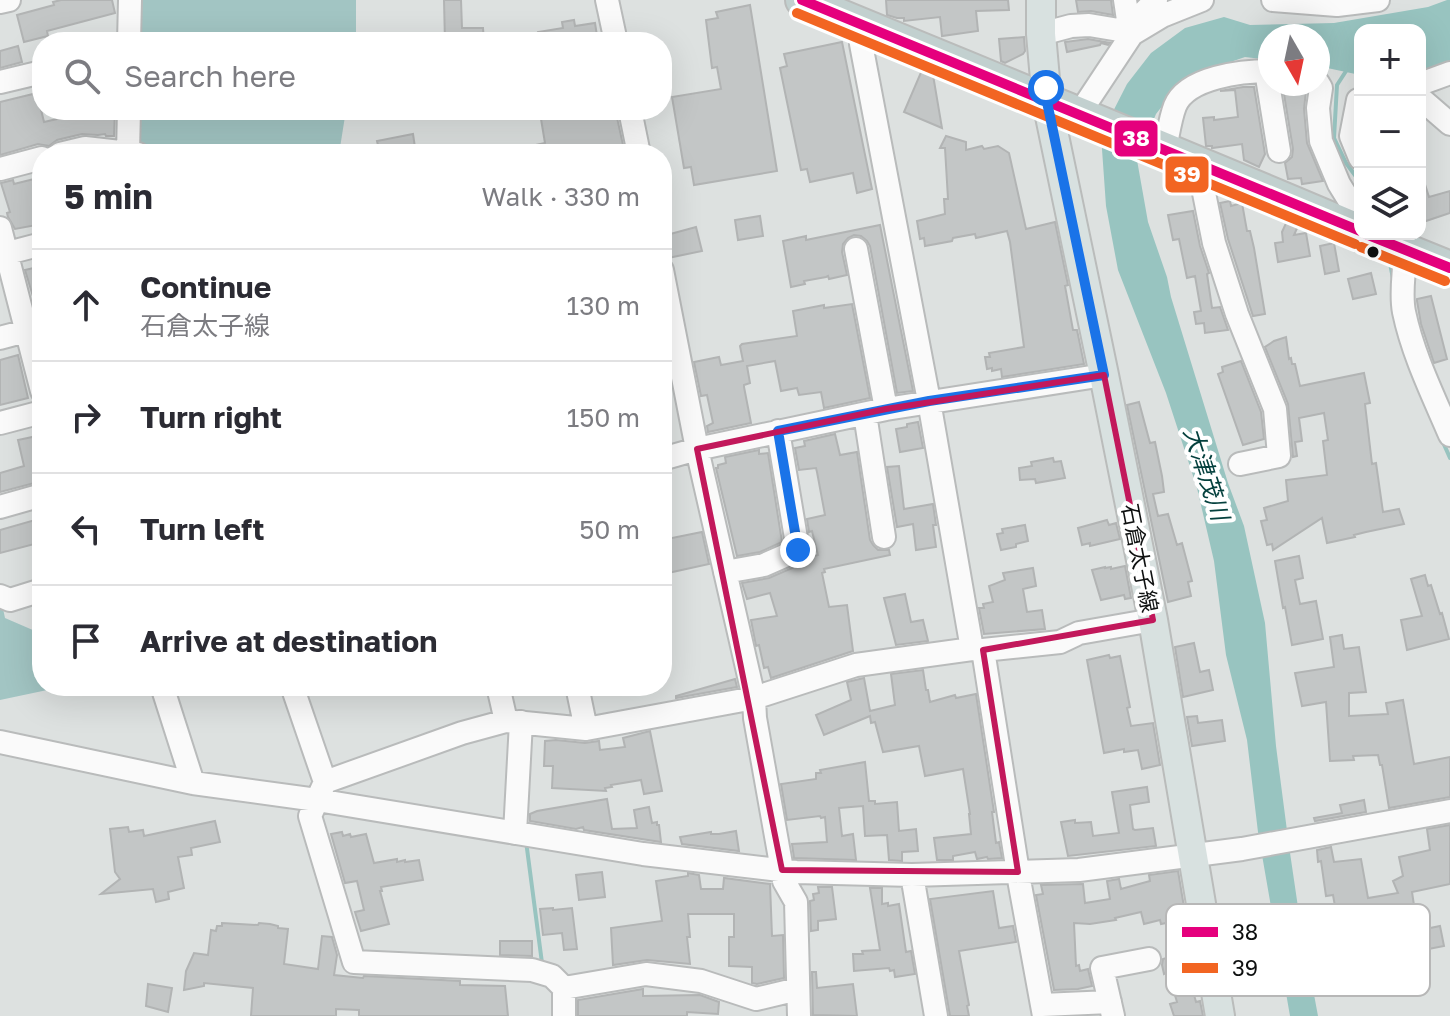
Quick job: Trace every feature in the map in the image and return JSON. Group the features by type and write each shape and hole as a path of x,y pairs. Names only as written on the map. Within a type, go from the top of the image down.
{"highway":[{"path":"802,0 1354,228"},
{"path":"1404,242 1450,268"}],"main road":[{"name":"石倉太子線","path":"1041,0 1047,102 1153,620 1201,904"},
{"name":"石倉太子線","path":"1217,996 1220,1016"}],"street":[{"path":"0,2 9,0"},
{"path":"129,32 130,0"},
{"path":"607,0 614,32"},
{"path":"1125,0 1130,30"},
{"path":"1083,115 1130,30 1156,0"},
{"path":"1041,34 1089,25 1130,30 1202,0"},
{"path":"1273,0 1337,5 1378,0"},
{"path":"865,26 861,44 978,650 1043,1010 1112,1009 1102,968 1149,959"},
{"path":"1160,147 1175,105 1185,92 1223,75 1258,71"},
{"path":"1426,82 1450,73"},
{"path":"0,82 32,74"},
{"path":"1330,90 1354,98"},
{"path":"1271,96 1279,151"},
{"path":"1319,96 1321,141 1339,184 1354,208"},
{"path":"1426,103 1450,124"},
{"path":"130,120 132,144"},
{"path":"632,120 637,144"},
{"path":"1354,122 1351,136 1354,143"},
{"path":"0,169 32,161"},
{"path":"1203,164 1202,183 1214,243 1237,314 1275,409 1279,456 1240,464"},
{"path":"0,228 3,254 32,322"},
{"path":"1404,242 1404,310 1421,368 1450,435"},
{"path":"3,254 32,247"},
{"path":"856,249 875,411 884,537"},
{"path":"672,321 789,871 784,881 796,902 799,1016"},
{"path":"0,338 32,330"},
{"path":"672,456 875,411 1104,375"},
{"path":"0,423 32,415"},
{"path":"725,572 764,565 798,550 778,431"},
{"path":"0,507 32,498"},
{"path":"0,596 10,600 32,593"},
{"path":"321,791 462,733 514,721 586,729 754,698 856,665 1060,642 1079,633 1153,620"},
{"path":"165,696 193,783"},
{"path":"295,696 321,791 310,816 354,962 532,970 552,976 564,988 564,1016"},
{"path":"503,696 514,721 515,833"},
{"path":"579,696 586,729"},
{"path":"0,742 193,783 321,791 515,833 643,854 789,871 912,875 1079,870 1304,839 1450,811"},
{"path":"912,875 936,1016"},
{"path":"564,988 646,974 701,981 756,999 798,989"}],"highlighted area":[{"path":"1104,375 1153,620 983,650 1018,872 782,870 697,449 886,409"}],"shaded area":[{"path":"142,0 356,0 356,32 140,32"},
{"path":"138,120 344,120 341,144 137,144"},
{"path":"0,603 5,618 32,630 32,693 0,700"}],"water":[{"name":"大津茂川","path":"1450,0 1450,61 1426,70 1426,24 1354,24 1354,74 1330,69 1330,24 1292,24 1334,23 1428,7"},
{"name":"大津茂川","path":"1224,17 1258,25 1258,59 1245,57 1184,78 1156,114 1137,160 1148,222 1244,526 1265,623 1276,746 1298,904 1271,904 1247,740 1226,655 1214,561 1197,488 1166,393 1118,270 1106,206 1101,135 1127,84 1151,53 1185,28"},
{"name":"大津茂川","path":"1287,996 1314,996 1318,1016 1290,1016"}],"building":[{"path":"112,0 115,13 47,32 32,32 32,40 24,42 17,15 54,5 53,2"},
{"path":"444,0 461,0 462,28 483,28 483,32 445,32"},
{"path":"886,0 1008,0 1009,10 976,11 978,31 942,36 940,17 904,21 904,18 887,15"},
{"path":"1076,0 1111,0 1113,15 1078,12"},
{"path":"750,5 777,171 694,185 691,167 684,168 672,97 721,89 717,67 712,68 706,20 718,18 716,12"},
{"path":"574,20 575,26 595,23 596,32 538,32 563,28 562,22"},
{"path":"1024,37 1023,54 1005,63 1001,61 999,39"},
{"path":"1088,39 1110,43 1067,52 1065,42"},
{"path":"842,42 872,189 857,193 853,173 810,182 807,169 801,170 780,68 787,66 784,54"},
{"path":"18,46 22,62 0,68 0,51"},
{"path":"922,70 933,75 942,128 904,112"},
{"path":"1254,87 1265,154 1259,167 1244,160 1242,144 1206,146 1203,118 1238,117 1235,90 1220,91"},
{"path":"32,94 32,120 115,120 114,136 82,134 52,144 32,144 0,155 0,102"},
{"path":"1284,96 1305,96 1307,143 1323,181 1302,184 1301,178 1288,179 1285,163 1292,157"},
{"path":"541,120 618,120 623,144 540,144 545,143"},
{"path":"413,134 414,144 378,144 377,141"},
{"path":"946,136 966,142 966,150 998,146 1009,153 1026,229 1055,222 1068,285 1065,286 1073,330 1077,330 1084,364 1002,377 1001,369 987,369 985,357 990,357 989,353 1024,347 1010,242 1007,231 976,238 975,234 953,238 952,241 925,246 924,238 920,239 917,221 945,214 944,199 948,199 945,148 940,148"},
{"path":"13,180 14,184 32,180 32,226 15,229 8,217 7,213 10,212 1,183"},
{"path":"1426,188 1429,197 1450,191 1450,213 1426,221"},
{"path":"1230,201 1231,206 1242,203 1254,248 1265,314 1253,316 1228,239 1220,203"},
{"path":"1193,211 1209,273 1212,308 1220,307 1228,330 1205,333 1204,323 1196,324 1194,312 1201,311 1195,276 1187,278 1179,239 1173,240 1168,215"},
{"path":"760,216 763,236 738,240 735,220"},
{"path":"1287,221 1298,226 1294,235 1306,233 1310,256 1278,262 1275,243 1283,242 1282,232"},
{"path":"880,225 913,391 897,393 867,241 854,235 843,244 847,275 804,281 805,284 791,287 783,241 806,236 806,240"},
{"path":"696,227 702,251 672,257 672,234"},
{"path":"1334,243 1339,271 1325,274 1320,246"},
{"path":"32,268 32,293 25,270"},
{"path":"1371,273 1376,294 1353,299 1348,279"},
{"path":"1431,296 1447,359 1434,363 1417,301"},
{"path":"852,304 870,398 824,408 821,392 799,395 797,388 781,391 775,361 747,366 750,383 744,387 751,423 708,432 707,426 713,423 707,395 701,396 694,362 719,357 721,365 743,361 742,344 797,336 793,311"},
{"path":"1286,337 1289,359 1295,364 1300,386 1364,373 1370,403 1365,404 1372,464 1376,463 1383,512 1399,509 1404,524 1327,543 1322,518 1273,550 1272,544 1267,545 1261,521 1267,520 1264,508 1288,501 1286,480 1327,475 1323,441 1328,440 1324,413 1299,418 1302,441 1295,442 1297,456 1293,457 1288,404 1265,347"},
{"path":"18,355 28,398 0,405 0,360"},
{"path":"1241,361 1261,412 1264,439 1243,445 1218,374 1223,372 1222,367"},
{"path":"1139,402 1150,443 1155,442 1162,476 1164,492 1153,494 1158,516 1168,514 1177,545 1182,543 1192,581 1188,582 1191,596 1168,602 1127,405"},
{"path":"918,422 923,448 900,452 896,429"},
{"path":"835,434 840,455 857,452 870,540 878,550 889,550 890,555 824,569 822,573 829,607 847,605 853,651 771,678 768,667 764,668 759,645 756,646 751,620 777,616 770,593 747,599 742,583 769,578 818,555 807,519 825,515 817,472 816,468 799,470 795,448 805,446 804,441"},
{"path":"32,437 32,484 0,492 0,473 24,466 18,440"},
{"path":"759,450 759,454 768,453 782,542 760,552 737,556 716,468 726,463 725,457"},
{"path":"1053,458 1054,462 1061,461 1065,478 1036,483 1035,479 1020,480 1019,468"},
{"path":"899,466 904,509 933,504 936,547 916,550 913,524 897,527 887,467"},
{"path":"1107,520 1109,525 1116,523 1120,539 1082,545 1078,528"},
{"path":"32,521 32,545 0,553 0,530"},
{"path":"1025,525 1028,541 1001,550 997,534 1003,533 1002,529"},
{"path":"702,532 709,564 672,572 672,538"},
{"path":"1299,556 1303,578 1295,580 1300,604 1316,601 1323,639 1292,645 1275,561"},
{"path":"1125,566 1131,598 1125,599 1124,595 1101,600 1092,570"},
{"path":"1033,568 1036,586 1023,589 1027,612 1042,610 1045,629 984,634 979,608 993,602 989,586 1005,580 1003,573"},
{"path":"1425,575 1442,613 1449,639 1407,650 1401,620 1422,616 1411,579"},
{"path":"905,594 911,622 923,620 928,641 896,645 884,598"},
{"path":"1342,635 1344,649 1359,647 1366,692 1349,693 1349,716 1388,714 1386,703 1403,700 1414,764 1450,757 1450,797 1389,808 1378,755 1330,761 1326,702 1302,706 1295,673 1334,667 1330,637"},
{"path":"1194,643 1200,672 1209,670 1213,690 1183,697 1175,647"},
{"path":"1109,655 1110,658 1120,656 1131,726 1153,723 1160,765 1142,769 1138,750 1104,753 1087,660"},
{"path":"923,670 930,702 955,695 956,698 976,694 996,843 999,842 1002,858 977,859 975,852 953,856 953,860 937,860 934,838 971,834 963,769 925,776 919,746 883,752 875,722 871,723 870,716 824,735 816,715 851,700 847,682 864,678 870,711 895,705 891,674"},
{"path":"735,679 737,687 676,698 676,696"},
{"path":"1197,716 1198,723 1222,720 1225,741 1192,746 1187,717"},
{"path":"650,731 662,791 644,794 641,780 611,785 605,788 606,791 552,788 553,766 544,766 545,741 599,741 600,750 625,747 623,738"},
{"path":"865,762 869,801 875,801 875,804 897,802 899,831 916,829 918,851 902,852 902,861 889,860 887,835 865,836 863,806 839,808 842,836 853,834 856,860 794,858 792,844 827,842 825,817 787,820 781,784 816,779 816,773 821,773 820,770"},
{"path":"1147,787 1149,802 1130,805 1133,829 1153,828 1156,846 1068,856 1061,822 1091,822 1093,836 1119,833 1112,792"},
{"path":"607,799 612,829 637,828 634,810 649,807 652,823 659,825 661,842 584,830 583,827 576,829 530,821 530,814 537,811"},
{"path":"1364,800 1366,812 1315,821 1314,818 1342,813 1340,805"},
{"path":"215,821 220,842 191,848 192,855 178,857 184,888 168,892 169,899 156,902 153,889 101,894 120,879 115,872 110,829 128,827 129,832 143,830 144,836"},
{"path":"1450,825 1450,884 1412,892 1414,904 1335,904 1333,895 1326,896 1317,850 1331,847 1334,862 1361,859 1368,898 1398,893 1393,881 1403,876 1399,857 1430,850 1427,829"},
{"path":"736,831 739,851 682,844 680,837 711,832"},
{"path":"342,832 343,836 350,834 351,837 366,834 374,863 397,859 397,862 419,860 423,880 381,887 389,924 361,931 355,912 364,910 357,881 345,883 331,834"},
{"path":"1178,871 1184,904 1166,904 1166,923 1161,924 1160,920 1144,924 1141,912 1116,920 1074,923 1076,966 1079,965 1080,971 1088,969 1092,986 1054,990 1036,895 1043,894 1041,885 1083,884 1085,903 1110,899 1107,881 1119,879 1121,889 1150,881 1149,875"},
{"path":"602,872 605,897 579,900 576,875"},
{"path":"688,873 699,875 701,889 723,889 724,878 770,884 772,936 783,935 784,978 752,983 752,967 729,966 729,937 734,937 734,914 688,914 690,964 647,960 613,965 611,928 662,921 656,881 688,876"},
{"path":"818,887 832,887 836,919 818,921 818,930 811,931 810,901 814,900 813,894 819,893"},
{"path":"870,888 882,888 882,904 899,904 906,952 911,951 915,974 895,977 894,970 890,971 889,968 854,971 853,954 880,950"},
{"path":"993,891 999,928 1013,926 1016,942 959,951 969,1016 950,1016 930,899"},
{"path":"572,908 577,949 564,950 562,933 543,935 540,909"},
{"path":"222,923 270,924 288,929 284,964 318,969 322,936 332,937 337,955 334,975 505,986 508,1016 359,1016 359,1010 336,1009 336,1016 251,1016 253,988 204,983 204,986 184,990 186,971 194,953 208,955 211,930 216,931"},
{"path":"1440,926 1444,946 1430,949 1430,928"},
{"path":"500,941 532,941 532,956 500,955"},
{"path":"1166,958 1164,974 1162,965"},
{"path":"812,972 816,972 817,988 853,984 857,1016 813,1015"},
{"path":"148,984 172,988 168,1012 146,1006"},
{"path":"643,989 643,996 700,995 719,1002 718,1014 687,1012 687,1016 578,1016 578,1000"},
{"path":"1175,996 1194,996 1196,1002 1200,1001 1203,1016 1174,1016 1170,1004 1177,1002"}],"waterway":[{"path":"1348,68 1337,85 1334,138 1354,174"},
{"path":"1389,258 1393,279"},
{"path":"1442,440 1450,458"},
{"path":"526,841 542,963"}],"transit line":[{"name":"38","path":"802,0 1354,229"},
{"name":"39","path":"797,13 1355,244"},
{"name":"38","path":"1381,240 1450,268"},
{"name":"39","path":"1361,247 1445,281"}],"route":[{"path":"798,550 778,431 929,401 1104,375 1046,88"}]}
